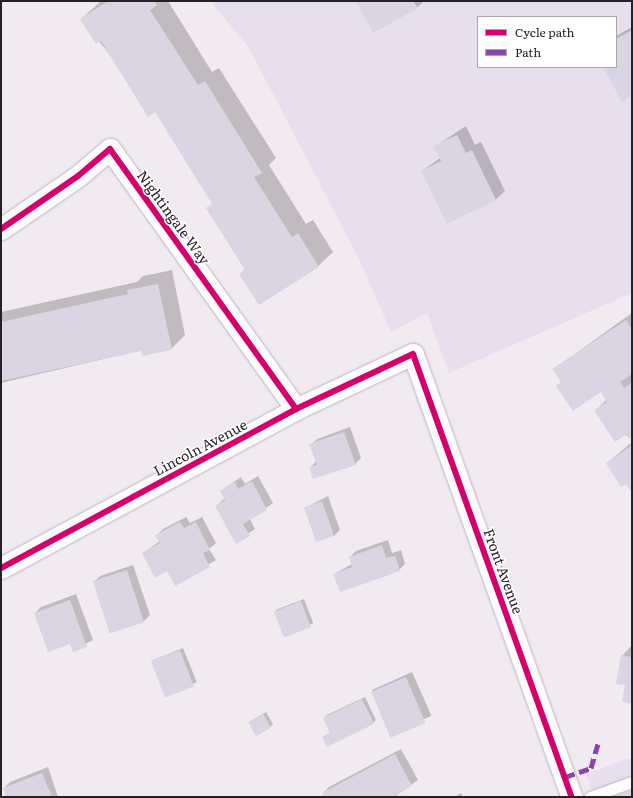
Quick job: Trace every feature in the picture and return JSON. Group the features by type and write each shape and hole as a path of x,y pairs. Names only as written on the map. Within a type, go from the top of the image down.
{"street":[{"name":"Nightingale Way","path":"1,229 78,176 110,149 296,409"},
{"name":"Lincoln Avenue","path":"1,568 296,409 413,354"},
{"name":"Front Avenue","path":"413,354 572,797"}],"lane":[{"path":"590,797 632,782"}],"shaded area":[{"path":"210,1 632,1 632,293 449,373 427,313 391,332 359,259 249,48"},
{"path":"632,757 632,797 594,797 586,774"}],"building":[{"path":"108,1 154,1 157,5 150,10 198,85 205,81 262,173 254,177 292,237 298,233 319,267 259,305 239,274 245,270 206,208 212,204 155,112 148,117 101,41 96,44 80,19"},
{"path":"356,1 413,1 418,8 373,33"},
{"path":"632,30 632,96 622,102 604,68 617,68 617,38"},
{"path":"457,135 466,153 472,150 496,200 447,224 421,171 441,161 433,146"},
{"path":"158,284 172,350 142,356 141,351 1,381 1,322 128,294 127,290"},
{"path":"626,320 632,329 632,374 620,382 624,388 632,382 632,442 627,434 615,442 594,410 607,402 601,392 573,411 556,386 561,382 552,369"},
{"path":"344,432 356,465 313,479 309,467 317,465 309,444"},
{"path":"632,445 632,493 626,484 621,487 606,463"},
{"path":"252,481 267,510 243,524 250,536 236,544 215,506 225,500 220,491 235,482 238,489"},
{"path":"322,501 334,536 316,542 304,507"},
{"path":"180,522 184,528 196,522 210,550 203,553 210,567 175,586 167,571 155,578 142,553 160,543 155,535"},
{"path":"382,545 386,558 395,556 400,571 340,592 333,574 352,567 349,557"},
{"path":"127,570 144,622 110,633 93,581"},
{"path":"70,600 87,647 73,652 70,644 48,652 34,613"},
{"path":"301,601 311,627 284,638 274,611"},
{"path":"180,650 194,686 165,698 151,661"},
{"path":"621,655 632,657 632,704 622,702 625,685 616,684"},
{"path":"406,677 426,723 391,738 371,692"},
{"path":"362,699 374,724 327,747 322,737 330,733 323,718"},
{"path":"263,714 271,728 256,736 248,722"},
{"path":"395,754 412,786 392,797 324,797 322,793"},
{"path":"42,773 52,797 6,797 3,788"},
{"path":"632,791 632,797 614,797"}],"marked path":[{"path":"565,777 591,768 598,743"}],"cycle path":[{"path":"1,229 78,176 110,149 296,409"},
{"path":"1,568 296,409 413,354 572,797"}]}
